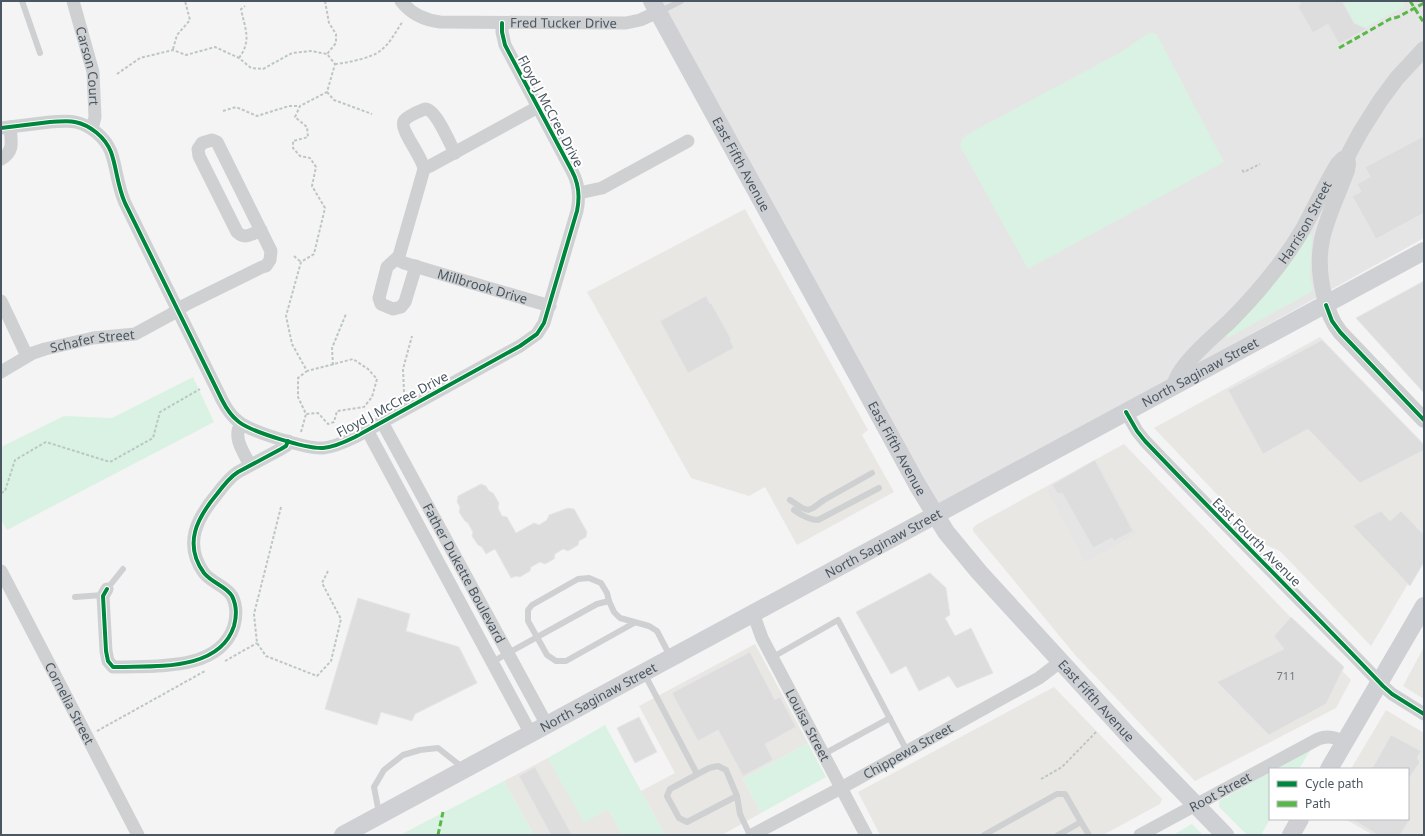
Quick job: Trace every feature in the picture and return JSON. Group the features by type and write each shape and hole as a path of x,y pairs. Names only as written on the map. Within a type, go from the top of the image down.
{"main road":[{"name":"East Fifth Avenue","path":"655,7 935,516 955,545 1060,662 1225,835"},
{"name":"North Saginaw Street","path":"343,835 1424,251"},
{"path":"1330,768 1424,606"},
{"path":"1291,835 1299,820"}],"street":[{"name":"Fred Tucker Drive","path":"401,1 414,13 433,21 502,23 626,24 640,20 655,7"},
{"name":"Carson Court","path":"77,2 93,72 95,117 92,129"},
{"name":"Floyd J McCree Drive","path":"6,127 66,121 80,123 92,129 102,139 109,148 122,195 224,405 231,415 241,424 254,430 311,447 324,448 341,444 528,342 541,329 550,306 576,218 579,193 575,176 504,45 502,23"},
{"name":"Harrison Street","path":"1174,386 1175,379 1184,366 1238,312 1273,272 1302,230 1338,164 1343,159 1348,157 1361,130 1380,101 1397,78 1424,49"},
{"path":"424,168 455,153 538,107"},
{"path":"416,266 403,305 399,309 396,309 380,304 379,298 381,288 388,265 397,259 400,252 424,168 421,159 404,130 403,124 406,119 428,108 432,112 455,153"},
{"path":"1,159 8,154 11,149 6,127"},
{"name":"Schafer Street","path":"1,372 27,356 45,348 93,338 135,334 194,300 266,266 270,260 271,254 261,230 218,144 212,140 202,143 198,149 199,156 237,232 242,236 245,236 261,230"},
{"path":"579,193 598,190 688,141"},
{"path":"1348,157 1347,170 1329,215 1321,245 1320,279 1326,305 1332,321 1340,332 1424,420"},
{"name":"Millbrook Drive","path":"397,259 404,263 550,306"},
{"path":"1,301 27,356"},
{"name":"East Fourth Avenue","path":"1126,412 1145,441 1245,546 1292,591 1392,694 1424,714"},
{"name":"Father Dukette Boulevard","path":"382,422 547,725"},
{"path":"241,424 237,431 237,438 250,465"},
{"name":"Father Dukette Boulevard","path":"367,430 530,734"},
{"path":"105,592 106,654 108,661 113,667 188,663 206,655 224,644 235,623 236,605 230,593 210,579 200,566 195,554 193,538 200,518 209,503 232,476 286,446 288,441"},
{"path":"404,498 419,490"},
{"path":"423,535 439,526"},
{"name":"Cornelia Street","path":"1,571 138,835"},
{"name":"Louisa Street","path":"752,613 762,638 866,835"},
{"name":"Chippewa Street","path":"751,835 841,788 1039,678 1060,662"},
{"name":"Root Street","path":"1140,835 1318,739 1329,737 1337,738 1344,743"}],"lane":[{"path":"22,1 40,53"},
{"path":"655,7 681,1"},
{"path":"790,500 808,510 814,508 824,500 872,473"},
{"path":"794,510 806,517 818,520 879,488"},
{"path":"74,597 105,592 124,569"},
{"path":"634,623 566,661 556,661 547,655 528,621 528,610 532,605 578,579 589,578 601,583 607,593 608,601 614,612 620,618 649,626 656,631 671,658"},
{"path":"492,662 597,604 608,601"},
{"path":"773,657 838,620 907,751"},
{"path":"644,672 697,774"},
{"path":"824,754 890,718"},
{"path":"379,816 374,787 384,770 403,755 420,750 438,748 465,770"},
{"path":"737,796 687,822 679,818 667,796 670,789 709,768 718,766 726,770 737,796 740,814 751,835"},
{"path":"984,835 1057,794 1065,794 1089,835"},
{"path":"1058,835 1082,822"}],"path":[{"path":"173,50 177,35 190,20 185,1"},
{"path":"325,1 329,23 336,34 336,43 327,54"},
{"path":"239,58 244,50 247,38 241,9 245,6"},
{"path":"336,64 349,63 380,51 403,21"},
{"path":"117,74 140,58 173,50 186,55 215,48 239,58 250,68 263,69 292,53 311,51 327,54 336,64"},
{"path":"223,111 236,107 257,116 289,106 300,106 327,92 336,64"},
{"path":"327,92 334,100 372,114"},
{"path":"300,106 295,117 307,127 308,137 293,141 293,148 300,156 310,158 316,167 312,186 325,208 314,254 301,262 286,316 292,344 307,371"},
{"path":"1242,170 1244,172 1260,164"},
{"path":"294,256 301,262"},
{"path":"333,364 332,348 346,314"},
{"path":"404,392 402,369 412,336"},
{"path":"301,432 306,414 298,397 298,378 307,371 353,359 368,369 377,379 372,397 364,408 337,411 334,422 328,424 318,413 306,414"},
{"path":"1,493 4,492 15,460 46,442 110,462 153,438 160,412 200,389"},
{"path":"281,507 254,614 257,643 266,656 317,676 330,661 341,619 322,583 328,571"},
{"path":"223,662 257,643"},
{"path":"88,737 209,669"},
{"path":"1041,779 1062,767 1097,731"}],"shaded area":[{"path":"662,1 1424,1 1424,238 1118,408 937,504"},
{"path":"745,209 868,430 862,435 894,492 797,545 765,487 749,496 691,478 587,292"},
{"path":"1320,337 1424,444 1424,557 1371,646 1280,551 1264,544 1154,428"},
{"path":"1124,444 1351,680 1336,708 1195,781 1076,656 973,531 973,528 976,525"},
{"path":"1098,463 1136,534 1085,562 1047,490"},
{"path":"755,644 808,743 743,779 761,813 722,835 665,835 641,791 675,773 639,706"},
{"path":"1424,647 1424,699 1403,686"},
{"path":"1054,687 1162,799 1160,804 1103,835 880,835 858,792"},
{"path":"1386,710 1424,733 1424,835 1373,835 1347,820 1409,820 1409,768 1352,768"},
{"path":"548,758 584,822 608,809 622,835 534,835 504,781"}],"green space":[{"path":"1350,1 1403,1 1405,6 1365,28 1354,23 1348,12 1341,5"},
{"path":"1149,33 1157,35 1224,162 1028,269 960,146 962,139 968,134 1121,52"},
{"path":"1310,233 1312,236 1310,276 1313,289 1311,292 1228,338 1225,334"},
{"path":"193,377 214,422 7,530 1,520 1,447 64,416 112,418"},
{"path":"605,725 665,835 622,835 608,809 584,823 548,758"},
{"path":"808,743 826,777 761,813 743,779"},
{"path":"1311,749 1300,768 1277,768"},
{"path":"1269,773 1269,820 1261,835 1247,835 1219,807 1219,801"},
{"path":"504,781 534,835 400,835"},
{"path":"1192,824 1203,835 1173,835"}],"building":[{"path":"1302,1 1342,1 1354,23 1367,29 1339,44 1328,24 1313,33 1298,7"},
{"path":"1424,136 1424,213 1376,239 1352,196 1361,192 1357,184 1370,177 1365,167"},
{"path":"1424,281 1424,393 1356,318"},
{"path":"706,296 731,339 730,340 734,348 688,373 660,321"},
{"path":"1322,340 1424,445 1424,450 1360,483 1308,429 1263,454 1228,390"},
{"path":"1095,460 1133,531 1114,541 1112,538 1093,548 1062,493 1058,494 1052,485"},
{"path":"481,484 486,486 489,491 493,493 499,503 498,508 502,516 507,517 516,533 534,523 539,525 547,520 549,515 568,508 574,509 587,532 586,537 579,541 578,545 568,551 563,549 555,554 554,559 545,564 540,562 531,567 530,571 520,577 516,576 511,578 495,549 486,554 482,547 478,545 472,536 473,532 468,523 459,512 460,507 457,502 458,496"},
{"path":"1381,511 1390,521 1401,511 1424,535 1424,562 1410,586 1353,526"},
{"path":"930,573 946,588 950,615 945,618 955,636 971,628 993,673 957,688 949,676 919,691 906,666 891,674 856,612"},
{"path":"358,598 410,614 406,631 459,647 477,683 415,714 412,721 381,712 377,725 325,709"},
{"path":"1291,617 1344,667 1326,704 1269,735 1217,682 1284,649 1274,636"},
{"path":"750,652 775,700 780,697 796,727 765,744 773,760 743,776 718,730 698,741 672,693"},
{"path":"639,717 657,752 635,763 617,728"},
{"path":"1391,735 1421,751 1417,758 1420,762 1409,778 1409,768 1373,768"},
{"path":"535,767 572,835 551,835 519,776"},
{"path":"1410,819 1400,835 1378,835 1354,820"}],"marked path":[{"path":"1410,1 1424,23"},
{"path":"1339,48 1390,19 1398,17 1424,3"},
{"path":"438,835 443,812"}],"cycle path":[{"path":"1,128 72,121 86,126 96,132 105,141 111,152 120,190 125,203 229,412 239,422 267,435 305,446 323,448 339,444 355,437 520,346 537,334 544,323 577,211 578,191 572,171 505,45 502,32 502,23"},
{"path":"1326,305 1332,321 1340,332 1424,420"},
{"path":"1126,412 1137,431 1145,441 1383,686 1392,694 1424,714"},
{"path":"107,589 103,596 106,651 108,661 113,667 187,663 216,651 227,640 234,626 236,607 232,596 223,587 204,573 194,552 195,532 204,512 229,479 238,472 286,446 288,441"}]}
